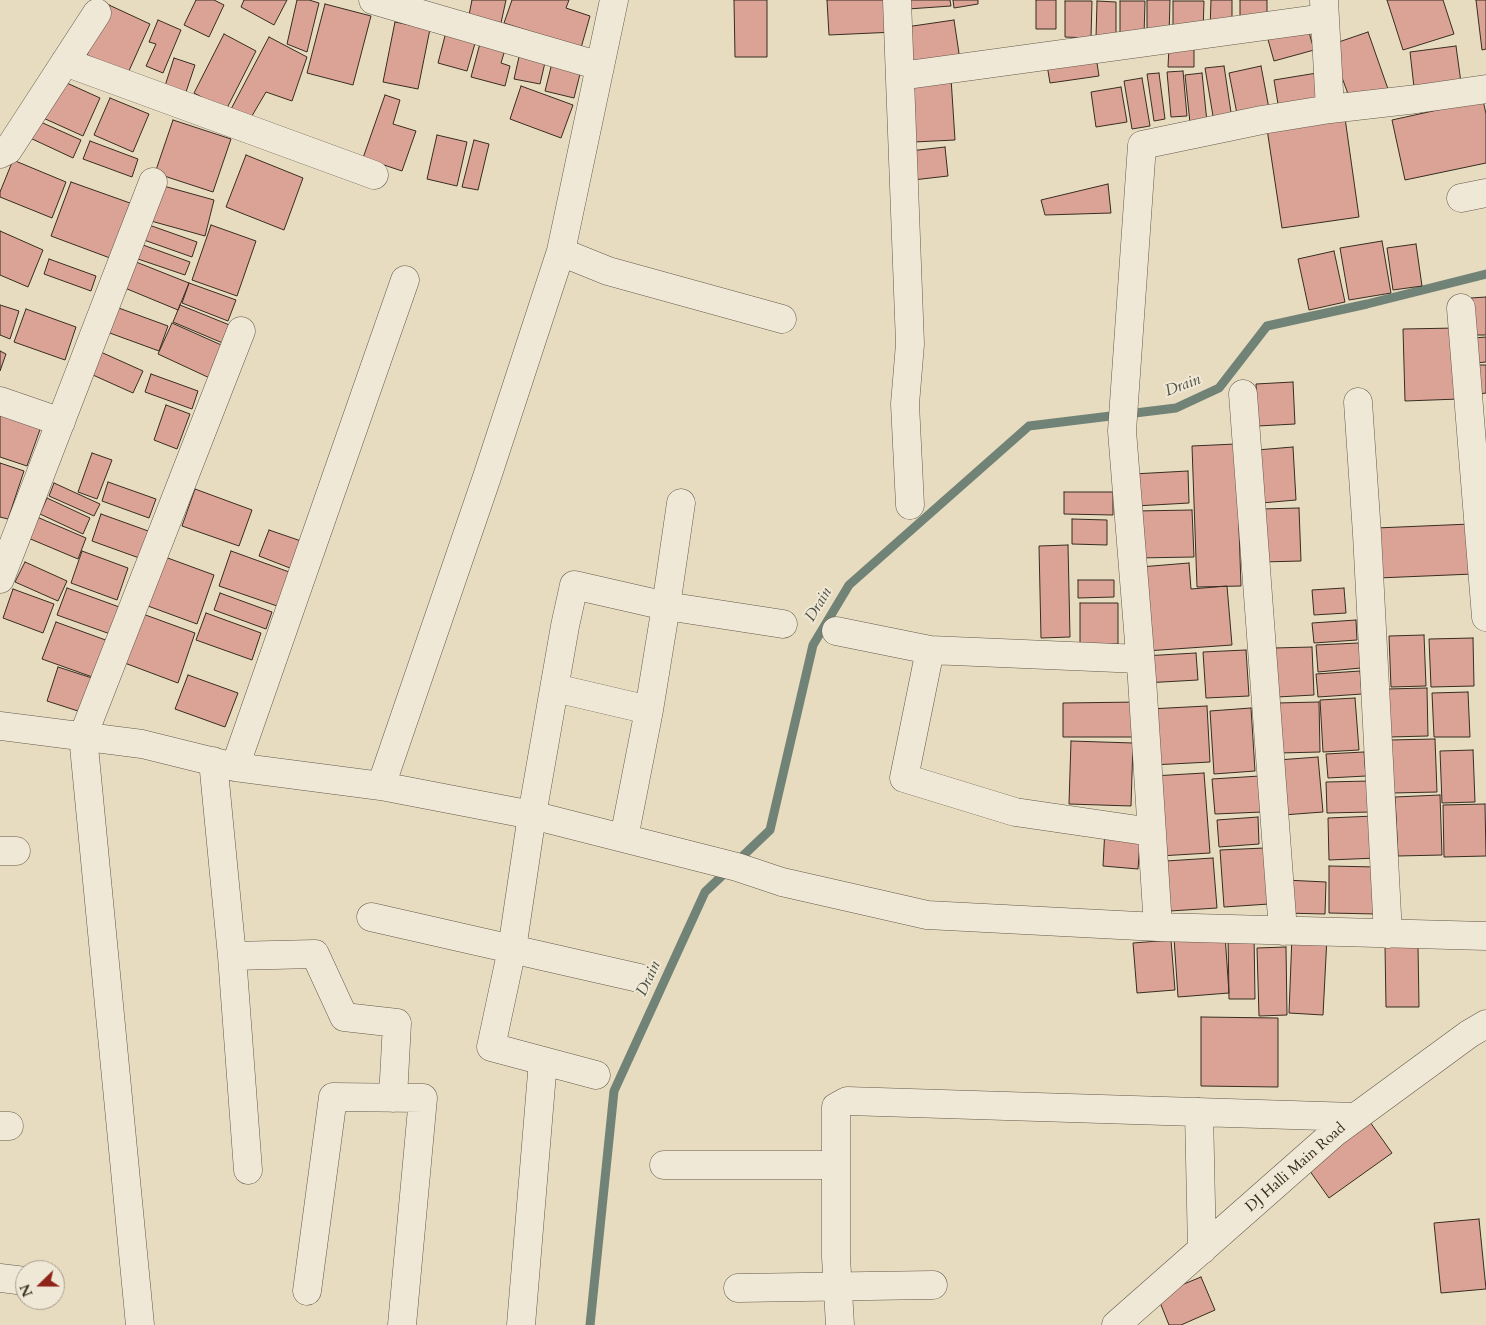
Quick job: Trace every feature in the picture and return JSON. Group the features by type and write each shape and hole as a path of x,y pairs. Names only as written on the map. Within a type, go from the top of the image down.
{"street":[{"path":"373,0 600,66"},
{"path":"381,786 487,477 561,252 614,0"},
{"path":"897,0 910,344 905,404 910,505"},
{"path":"900,76 1324,9 1330,109"},
{"path":"0,154 8,150 97,13"},
{"path":"65,62 374,175"},
{"path":"1158,927 1122,431 1142,145 1262,120 1486,88"},
{"path":"0,579 153,182"},
{"path":"561,252 608,271 782,319"},
{"path":"248,1170 232,956 224,764 405,280"},
{"path":"1462,308 1486,617"},
{"path":"140,1325 83,736 241,331"},
{"path":"1243,394 1283,931"},
{"path":"0,402 61,422"},
{"path":"1358,402 1388,934"},
{"path":"624,838 649,710 681,503"},
{"path":"596,1075 491,1047 512,949 532,815 574,585 666,606 783,624"},
{"path":"836,630 930,650 1140,659"},
{"path":"930,650 904,778 1015,812 1152,832"},
{"path":"554,688 649,710"},
{"path":"0,726 142,744 224,764 381,786 532,815 716,862 782,882 927,914 1158,927 1486,936"},
{"path":"371,917 639,978"},
{"path":"232,956 315,954 344,1017 397,1023 393,1098"},
{"name":"DJ Halli Main Road","path":"1116,1325 1334,1133 1469,1034 1486,1024"},
{"path":"521,1325 543,1061"},
{"path":"307,1291 333,1097 423,1098 402,1325"},
{"path":"840,1325 835,1164 836,1107 847,1102 1355,1117"},
{"path":"1199,1112 1202,1250"},
{"path":"664,1165 835,1164"},
{"path":"0,1278 15,1280"},
{"path":"738,1288 933,1285"}],"building":[{"path":"196,0 214,0 224,5 209,37 184,25"},
{"path":"244,0 287,0 274,25 241,7"},
{"path":"297,0 309,0 319,3 307,52 287,44"},
{"path":"472,0 506,0 501,23 469,15"},
{"path":"512,0 569,0 566,8 590,16 581,48 504,23"},
{"path":"734,0 767,0 767,57 735,57"},
{"path":"827,0 893,0 895,32 829,35"},
{"path":"907,0 950,0 951,6 908,9"},
{"path":"953,0 978,0 978,4 954,8"},
{"path":"1036,0 1056,0 1056,29 1036,29"},
{"path":"1147,0 1170,0 1169,36 1147,36"},
{"path":"1211,0 1232,0 1232,29 1210,29"},
{"path":"1240,0 1267,0 1267,16 1240,16"},
{"path":"1387,0 1443,0 1454,34 1403,50"},
{"path":"1476,0 1486,0 1486,49 1482,50"},
{"path":"1065,1 1092,1 1091,38 1065,37"},
{"path":"1097,1 1116,2 1116,38 1096,38"},
{"path":"1120,1 1145,1 1144,36 1120,36"},
{"path":"1173,1 1204,1 1203,33 1173,32"},
{"path":"325,4 371,16 353,85 307,73"},
{"path":"109,5 150,24 128,73 87,55"},
{"path":"158,20 181,30 163,73 146,66 156,44 149,42"},
{"path":"954,20 960,60 913,67 906,27"},
{"path":"395,22 430,29 418,89 383,82"},
{"path":"1307,25 1314,50 1274,61 1267,36"},
{"path":"446,32 476,40 467,71 438,63"},
{"path":"1368,32 1388,89 1351,102 1330,45"},
{"path":"224,34 256,51 226,110 194,93"},
{"path":"482,36 507,43 501,63 510,66 505,86 471,77"},
{"path":"269,37 307,57 292,101 266,92 249,121 230,111"},
{"path":"1456,46 1462,90 1415,96 1410,52"},
{"path":"1169,47 1194,47 1194,67 1168,67"},
{"path":"521,48 547,54 540,84 514,79"},
{"path":"1096,57 1099,76 1050,83 1047,65"},
{"path":"174,58 195,65 184,98 163,92"},
{"path":"553,59 582,66 574,98 545,91"},
{"path":"1224,66 1232,119 1214,122 1205,68"},
{"path":"1261,66 1270,114 1238,119 1229,73"},
{"path":"1183,71 1187,116 1171,117 1167,72"},
{"path":"1159,73 1165,119 1154,121 1147,74"},
{"path":"1202,73 1207,122 1190,123 1185,75"},
{"path":"1317,73 1321,97 1278,104 1274,80"},
{"path":"951,78 955,140 914,142 910,80"},
{"path":"1142,78 1150,126 1132,129 1124,81"},
{"path":"58,79 100,98 83,136 41,117"},
{"path":"521,86 573,105 561,138 510,119"},
{"path":"1121,87 1127,122 1096,127 1091,92"},
{"path":"385,95 400,100 393,124 416,131 402,171 363,158"},
{"path":"110,98 149,114 133,152 94,135"},
{"path":"1483,100 1486,114 1486,163 1405,180 1392,120"},
{"path":"1345,118 1359,217 1282,228 1267,129"},
{"path":"36,120 81,140 73,158 28,137"},
{"path":"173,120 231,139 213,192 155,173"},
{"path":"437,135 467,142 457,186 427,179"},
{"path":"474,140 489,144 478,190 462,187"},
{"path":"90,141 138,159 132,177 83,159"},
{"path":"945,147 948,176 913,180 910,151"},
{"path":"246,155 303,178 284,230 226,207"},
{"path":"13,160 66,182 52,218 0,197 0,192"},
{"path":"71,182 130,203 110,258 51,236"},
{"path":"1108,184 1111,213 1045,215 1041,200"},
{"path":"160,185 214,200 205,236 151,221"},
{"path":"149,225 197,242 192,257 144,240"},
{"path":"211,225 256,241 237,296 192,280"},
{"path":"0,231 43,250 28,287 0,275"},
{"path":"1382,241 1391,293 1349,300 1340,248"},
{"path":"1416,244 1422,286 1393,290 1387,248"},
{"path":"143,245 190,262 185,275 138,259"},
{"path":"1334,251 1345,302 1309,310 1298,259"},
{"path":"49,259 96,276 91,291 44,274"},
{"path":"131,260 189,283 178,310 120,286"},
{"path":"189,283 236,300 228,321 182,303"},
{"path":"1486,297 1486,335 1474,335 1471,298"},
{"path":"0,305 19,311 10,339 0,335"},
{"path":"180,305 232,326 225,344 173,322"},
{"path":"116,307 168,326 159,351 107,332"},
{"path":"26,309 76,327 65,360 14,342"},
{"path":"172,323 228,348 214,380 158,354"},
{"path":"1457,328 1459,399 1405,401 1403,329"},
{"path":"1486,337 1486,362 1475,363 1474,338"},
{"path":"94,349 143,371 133,393 84,371"},
{"path":"0,351 6,354 0,371"},
{"path":"1478,365 1486,365 1486,393 1479,394"},
{"path":"151,374 198,391 192,409 145,392"},
{"path":"1293,382 1295,424 1258,426 1256,384"},
{"path":"166,405 190,414 177,449 154,440"},
{"path":"0,409 42,424 27,466 0,457"},
{"path":"1236,444 1241,586 1197,587 1192,446"},
{"path":"1293,447 1296,500 1261,503 1257,450"},
{"path":"92,453 112,460 97,499 78,492"},
{"path":"0,463 24,471 8,519 0,517"},
{"path":"1188,471 1189,503 1135,506 1133,474"},
{"path":"108,482 156,499 149,518 102,501"},
{"path":"54,483 100,504 94,516 49,496"},
{"path":"195,489 252,510 239,546 182,526"},
{"path":"1064,492 1113,492 1113,515 1064,514"},
{"path":"47,498 90,518 83,534 40,514"},
{"path":"1299,508 1301,561 1262,562 1261,509"},
{"path":"1192,510 1194,557 1137,558 1136,511"},
{"path":"30,514 86,538 78,559 21,535"},
{"path":"101,514 151,532 142,559 92,541"},
{"path":"1072,519 1107,520 1107,545 1072,544"},
{"path":"1471,524 1473,574 1378,578 1376,528"},
{"path":"269,530 304,542 295,570 259,556"},
{"path":"1068,545 1070,637 1041,638 1039,546"},
{"path":"82,551 128,568 117,600 71,583"},
{"path":"231,551 292,573 280,607 219,586"},
{"path":"165,557 214,575 197,624 148,606"},
{"path":"25,562 67,581 58,601 15,582"},
{"path":"1189,563 1191,589 1227,586 1232,645 1146,651 1140,567"},
{"path":"1078,580 1114,580 1114,597 1078,598"},
{"path":"67,588 122,608 113,635 57,615"},
{"path":"1344,588 1346,613 1314,615 1312,590"},
{"path":"13,589 54,604 43,633 3,618"},
{"path":"220,593 272,612 266,629 214,610"},
{"path":"1080,603 1118,603 1118,644 1080,644"},
{"path":"140,613 195,633 178,683 122,662"},
{"path":"206,613 261,633 252,660 196,640"},
{"path":"1356,620 1357,640 1314,643 1312,623"},
{"path":"56,622 111,642 98,679 42,659"},
{"path":"1424,635 1426,686 1391,687 1389,636"},
{"path":"1473,638 1474,686 1431,687 1429,639"},
{"path":"1359,643 1361,668 1318,672 1316,645"},
{"path":"1312,647 1314,695 1277,697 1274,648"},
{"path":"1246,650 1249,696 1206,698 1203,652"},
{"path":"1196,653 1198,680 1144,683 1143,656"},
{"path":"58,667 92,678 81,712 47,701"},
{"path":"1360,671 1362,694 1318,697 1316,674"},
{"path":"188,675 238,693 225,727 175,709"},
{"path":"1427,688 1428,736 1389,737 1387,689"},
{"path":"1468,692 1470,737 1434,737 1432,693"},
{"path":"1355,698 1359,750 1323,752 1320,700"},
{"path":"1140,702 1140,737 1063,737 1063,703"},
{"path":"1319,702 1320,752 1279,753 1277,703"},
{"path":"1207,706 1210,762 1152,765 1149,709"},
{"path":"1251,708 1255,771 1214,774 1210,711"},
{"path":"1435,739 1437,792 1392,793 1390,740"},
{"path":"1071,741 1133,743 1131,806 1069,804"},
{"path":"1473,750 1475,802 1442,803 1440,751"},
{"path":"1364,752 1366,776 1328,778 1326,754"},
{"path":"1318,757 1323,812 1283,815 1278,760"},
{"path":"1204,773 1210,853 1159,856 1153,776"},
{"path":"1260,776 1262,812 1215,814 1212,779"},
{"path":"1370,781 1370,812 1327,813 1326,782"},
{"path":"1440,795 1442,855 1398,856 1395,797"},
{"path":"1485,804 1486,856 1444,857 1443,805"},
{"path":"1375,816 1377,858 1329,860 1328,818"},
{"path":"1258,817 1259,844 1219,847 1217,820"},
{"path":"1105,828 1141,830 1138,869 1103,866"},
{"path":"1265,848 1269,904 1224,907 1220,850"},
{"path":"1213,858 1217,908 1170,911 1166,861"},
{"path":"1329,866 1376,867 1376,914 1329,913"},
{"path":"1285,880 1326,882 1325,914 1284,913"},
{"path":"1228,934 1254,934 1255,999 1229,999"},
{"path":"1225,935 1229,993 1178,997 1174,938"},
{"path":"1292,936 1327,937 1323,1015 1289,1013"},
{"path":"1171,940 1175,990 1137,993 1133,943"},
{"path":"1418,945 1419,1007 1386,1007 1385,946"},
{"path":"1286,947 1287,1015 1259,1016 1257,948"},
{"path":"1201,1017 1278,1018 1278,1087 1201,1086"},
{"path":"1370,1122 1392,1153 1329,1198 1307,1167"},
{"path":"1479,1219 1486,1289 1441,1293 1434,1223"},
{"path":"1201,1277 1215,1310 1181,1325 1169,1325 1157,1295"}],"waterway":[{"name":"Drain","path":"590,1325 614,1091 705,892 770,830 813,645 849,585 1029,426 1176,408 1219,388 1267,326 1367,304 1486,274"}]}
